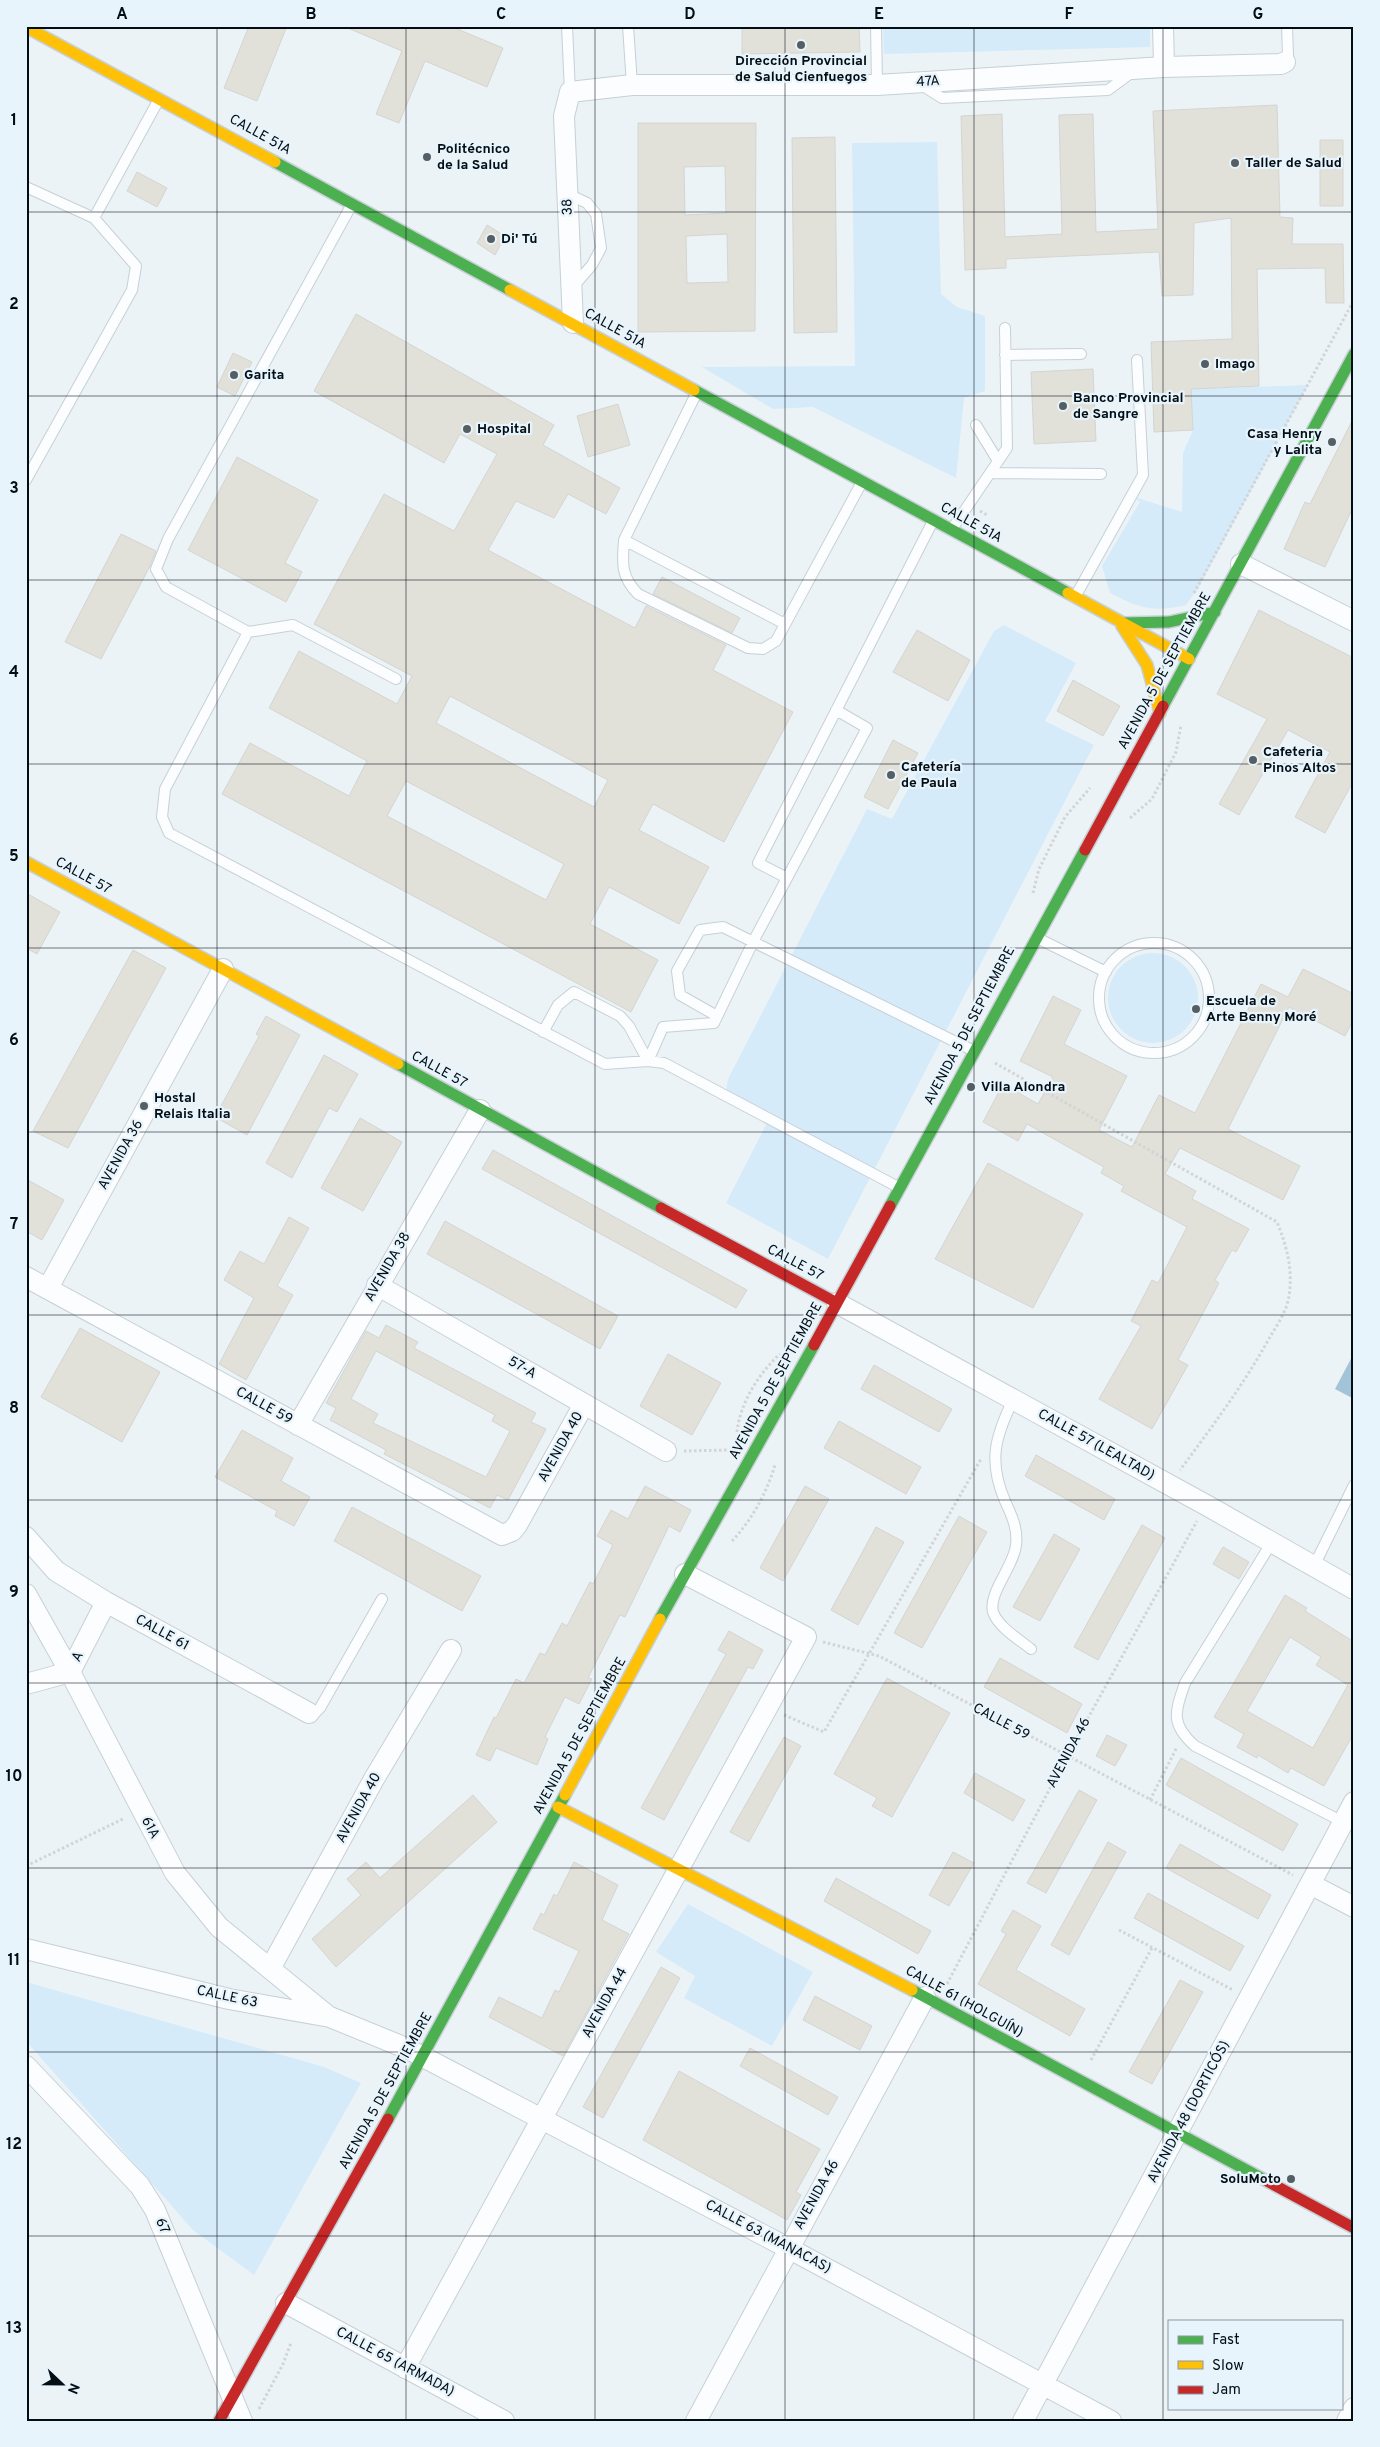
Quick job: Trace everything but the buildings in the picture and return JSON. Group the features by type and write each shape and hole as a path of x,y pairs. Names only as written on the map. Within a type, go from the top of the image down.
{"main road":[{"name":"CALLE 51A","path":"26,27 698,391 1119,623 1189,659"},
{"name":"AVENIDA 5 DE SEPTIEMBRE","path":"219,2421 423,2057 558,1806 837,1303 1352,358"},
{"path":"1119,623 1169,622 1215,612"},
{"path":"1119,623 1147,665 1160,713"},
{"name":"CALLE 57","path":"26,862 837,1303"},
{"name":"CALLE 61 (HOLGUÍN)","path":"558,1806 680,1867 1354,2228"}],"street":[{"path":"1163,26 1164,67"},
{"name":"47A","path":"570,92 632,85 877,85 918,82 1021,85 1137,68 1281,64 1285,62"},
{"name":"38","path":"570,92 564,116 573,323"},
{"path":"1241,564 1354,621"},
{"name":"AVENIDA 36","path":"48,1288 223,969"},
{"name":"AVENIDA 38","path":"298,1425 377,1285 480,1110"},
{"name":"CALLE 59","path":"26,1277 502,1535"},
{"name":"57-A","path":"377,1285 666,1451"},
{"name":"CALLE 57 (LEALTAD)","path":"837,1303 1206,1505 1354,1589"},
{"name":"AVENIDA 40","path":"502,1535 517,1525 584,1404"},
{"name":"CALLE 61","path":"26,1537 56,1571 106,1602 309,1713"},
{"path":"685,1574 806,1637"},
{"name":"61A","path":"26,1594 70,1672 174,1873 219,1926 330,2018"},
{"name":"A","path":"26,1684 70,1672 106,1602"},
{"name":"AVENIDA 44","path":"405,2368 806,1637"},
{"name":"AVENIDA 40","path":"271,1968 374,1779 450,1650"},
{"name":"AVENIDA 48 (DORTICÓS)","path":"1023,2421 1312,1885 1354,1802"},
{"path":"1312,1885 1354,1907"},
{"name":"CALLE 63","path":"26,1949 229,1999 330,2018 406,2048 423,2057"},
{"name":"AVENIDA 46","path":"696,2421 788,2248 930,2000"},
{"name":"CALLE 63 (MANACAS)","path":"423,2057 1044,2383 1111,2421"},
{"name":"67","path":"26,2066 140,2186 155,2210 242,2421"},
{"name":"CALLE 65 (ARMADA)","path":"286,2303 504,2421"},
{"path":"1347,2421 1354,2408"}],"lane":[{"path":"567,26 570,92"},
{"path":"628,26 632,85"},
{"path":"876,26 877,85"},
{"path":"1285,62 1288,56 1287,26"},
{"path":"94,218 160,98"},
{"path":"26,187 94,218 136,266 132,290 26,480"},
{"path":"568,194 587,204 596,214 601,248 592,265 571,289"},
{"path":"352,203 168,539 156,569 166,587 248,632 293,625 396,679"},
{"path":"951,530 1007,448 1005,328"},
{"path":"1005,355 1081,354"},
{"path":"1074,598 1143,475 1137,360"},
{"path":"698,391 624,540 622,563 627,583 638,594 748,648 763,649 776,641 862,481"},
{"path":"976,425 998,461"},
{"path":"991,473 1101,474"},
{"path":"787,878 758,863 934,520"},
{"path":"624,540 785,624"},
{"path":"248,632 165,789 162,817 169,833 605,1064 648,1061 664,1062 900,1188"},
{"path":"648,1061 663,1027 714,1023 718,1016 770,909 867,728 836,710"},
{"path":"718,1016 680,995 677,971 700,930 723,927 754,940 974,1052"},
{"path":"1036,937 1106,972"},
{"path":"1148,943 1165,944 1181,950 1195,961 1204,976 1208,993 1208,1010 1200,1028 1188,1042 1171,1051 1153,1053 1134,1050 1118,1040 1106,1026 1100,1008 1100,989 1106,972 1116,958 1131,948 1148,943"},
{"path":"543,1032 558,1005 574,992 620,1016 629,1026 648,1061"},
{"path":"1014,1400 1001,1424 995,1446 994,1467 998,1484 1014,1522 1016,1542 1012,1561 995,1594 992,1605 994,1614 999,1622 1031,1649"},
{"path":"1314,1566 1354,1485"},
{"path":"1272,1542 1185,1683 1177,1708 1176,1722 1183,1736 1195,1746 1343,1822"},
{"path":"309,1713 315,1713 320,1708 382,1599"}],"path":[{"path":"974,1052 1277,1222 1288,1249 1291,1274 1289,1298 1286,1307 1264,1348 1226,1409 1169,1485"},
{"path":"666,1451 731,1450"},
{"path":"767,1708 824,1732 981,1458"},
{"name":"AVENIDA 46","path":"930,2000 1206,1505"},
{"name":"CALLE 59","path":"806,1637 879,1656 1312,1885"},
{"path":"1150,1800 1183,1736"},
{"path":"26,1866 141,1810"},
{"path":"1120,1930 1249,1999"},
{"path":"1079,2081 1153,1946"}],"shaded area":[{"path":"883,26 1150,26 1150,47 884,54"},
{"path":"937,142 941,294 957,307 985,316 985,391 964,398 956,478 813,407 773,409 702,367 855,366 852,143"},
{"path":"1308,385 1199,587 1186,605 1164,609 1146,608 1110,593 1102,566 1140,502 1131,496 1182,512 1183,453 1193,430 1191,389"},
{"path":"1004,625 1076,663 1045,721 1094,745 828,1259 726,1203 771,1115 726,1092 728,1079 867,809 892,819 994,631"},
{"path":"1144,953 1162,953 1178,960 1191,973 1198,989 1198,1007 1191,1023 1178,1036 1162,1043 1144,1043 1128,1036 1115,1023 1108,1007 1108,989 1115,973 1128,960"},
{"path":"1354,1353 1354,1399 1335,1389"},
{"path":"688,1904 813,1972 772,2046 684,1998 695,1976 656,1952"},
{"path":"26,1982 324,2067 361,2083 254,2275 193,2230 26,2041"}],"traffic: fast":[{"path":"275,162 510,290"},
{"path":"1163,706 1354,354"},
{"path":"694,390 1068,593"},
{"path":"1123,623 1169,622 1215,612"},
{"path":"890,1206 1085,850"},
{"path":"398,1064 661,1208"},
{"path":"660,1619 814,1345"},
{"path":"388,2119 565,1795"},
{"path":"912,1990 1265,2180"}],"traffic: slow":[{"path":"26,27 275,162"},
{"path":"510,290 694,390"},
{"path":"1068,593 1189,659"},
{"path":"1122,626 1147,665 1160,713"},
{"path":"26,862 398,1064"},
{"path":"565,1795 660,1619"},
{"path":"558,1807 912,1990"}],"traffic: jam":[{"path":"1085,850 1163,706"},
{"path":"814,1345 890,1206"},
{"path":"661,1208 837,1303"},
{"path":"219,2421 388,2119"},
{"path":"1265,2180 1354,2228"}],"place":[{"name":"Dirección Provincial de Salud Cienfuegos","path":"801,45"},
{"name":"Politécnico de la Salud","path":"427,157"},
{"name":"Taller de Salud","path":"1235,163"},
{"name":"Di' Tú","path":"491,239"},
{"name":"Imago","path":"1205,364"},
{"name":"Garita","path":"234,375"},
{"name":"Banco Provincial de Sangre","path":"1063,406"},
{"name":"Hospital","path":"467,429"},
{"name":"Casa Henry y Lalita","path":"1332,442"},
{"name":"Cafeteria Pinos Altos","path":"1253,760"},
{"name":"Cafetería de Paula","path":"891,775"},
{"name":"Escuela de Arte Benny Moré","path":"1196,1009"},
{"name":"Villa Alondra","path":"971,1087"},
{"name":"Hostal Relais Italia","path":"144,1106"},
{"name":"SoluMoto","path":"1291,2179"}]}
